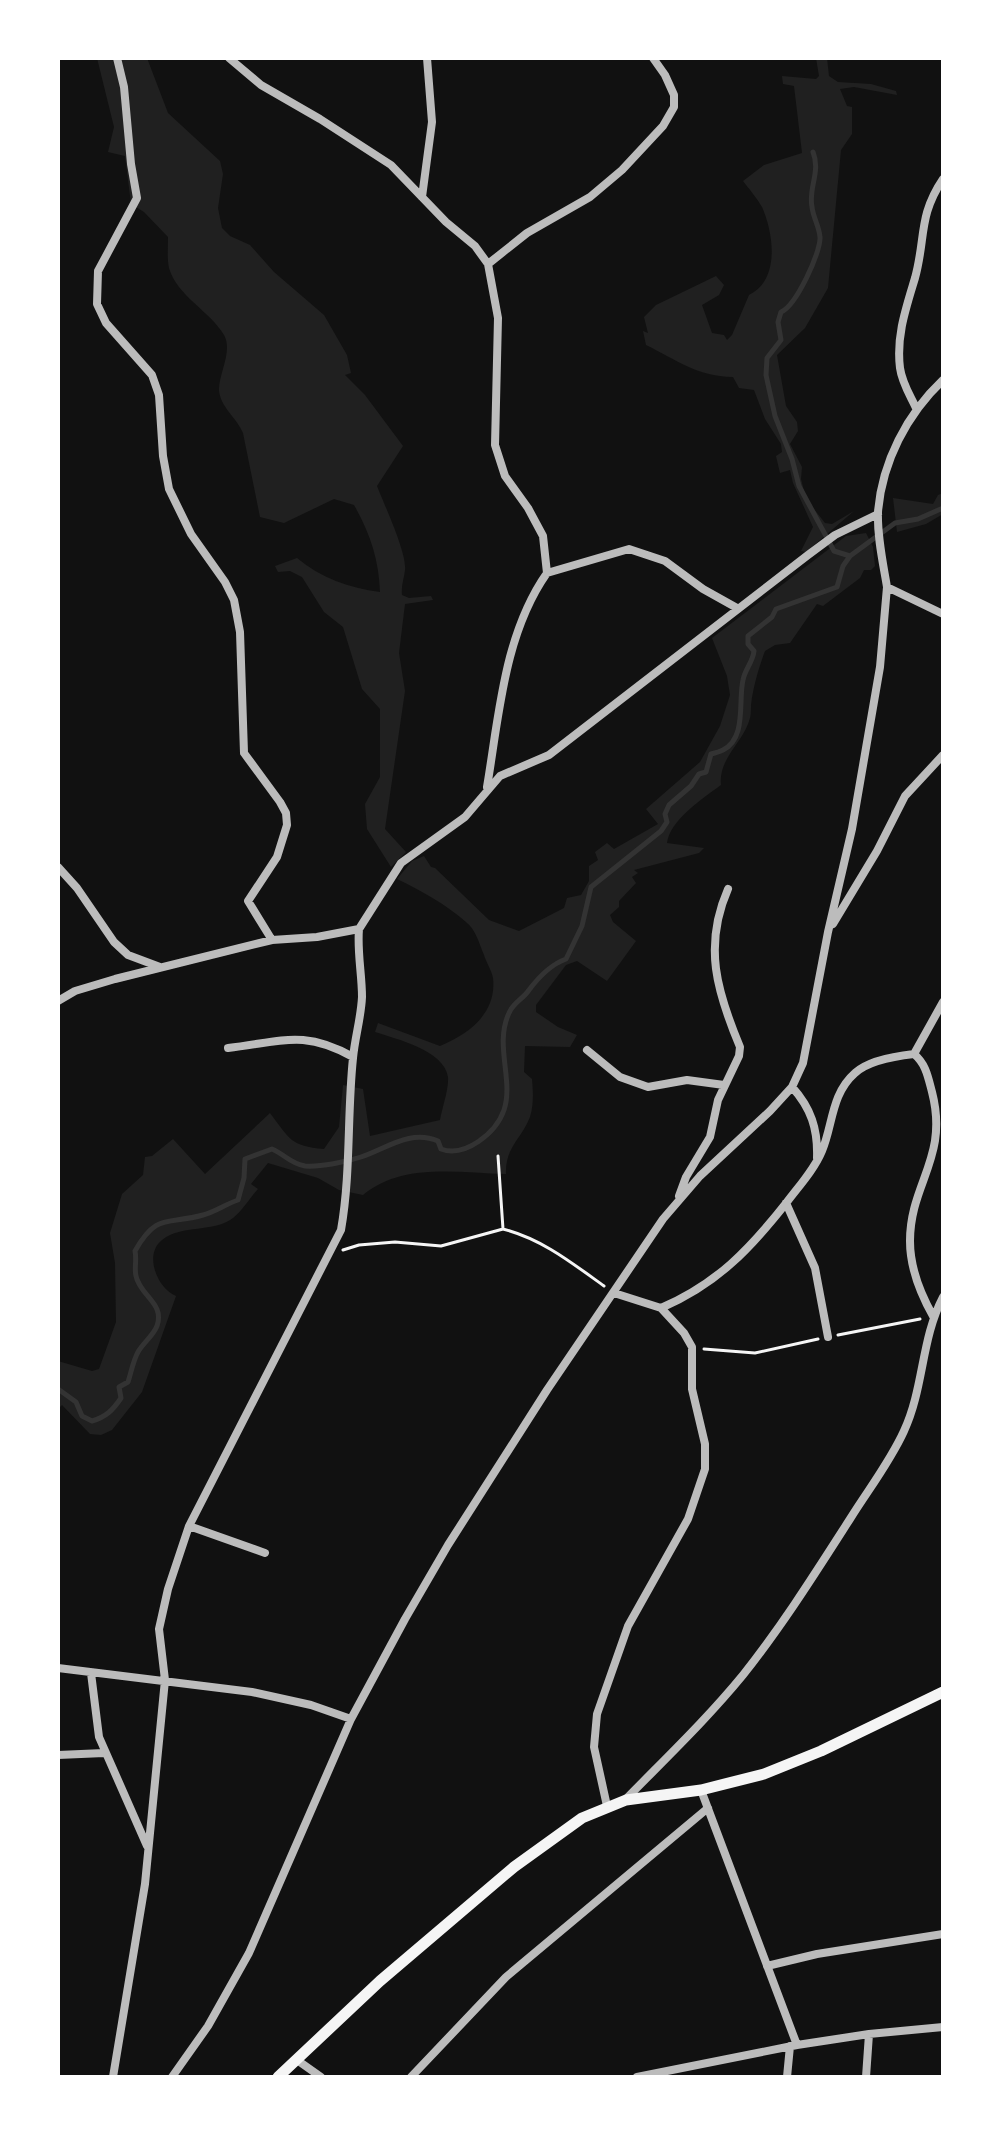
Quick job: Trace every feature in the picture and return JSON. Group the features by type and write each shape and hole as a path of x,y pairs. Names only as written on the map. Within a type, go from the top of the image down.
{"main road":[{"path":"278,2077 380,1981 514,1867 572,1824 626,1800 701,1790 778,1769 943,1692"}],"street":[{"path":"117,58 124,87 137,198 98,271 97,304 106,323 152,375 159,395 163,456 169,489 191,534 218,571 234,600 240,632 244,753 286,813 287,825 277,857 248,901 272,940"},
{"path":"229,58 261,85 391,165 446,222 475,246 488,264 498,318 495,445 505,476 543,536 547,573"},
{"path":"422,197 432,122 427,58"},
{"path":"488,264 527,233 590,197 622,170 663,126 674,107 674,95 653,58"},
{"path":"916,408 900,368 901,329 915,278 926,208 943,179"},
{"path":"172,2077 208,2026 249,1953 351,1719 448,1545 547,1390 677,1201 792,1087 803,1063 828,932 842,884 880,667 887,587 878,514 882,488 893,451 916,408 943,380"},
{"path":"113,2077 141,1917 165,1680 159,1629 168,1589 189,1526 341,1230 347,1196 353,1057 362,1001 362,977 357,953 359,929 401,863 457,823 500,776 526,767 559,749 820,546 878,514"},
{"path":"487,788 495,723 505,679 532,594 547,573 629,549 665,561 703,589 737,608"},
{"path":"887,587 943,614"},
{"path":"828,932 877,851 905,796 943,755"},
{"path":"58,867 77,888 114,942 128,955 160,967"},
{"path":"677,1201 686,1177 710,1137 724,1085 739,1056 740,1047 720,994 713,943 718,912 728,889"},
{"path":"58,1001 75,991 272,940 317,937 359,929"},
{"path":"914,1054 943,1002"},
{"path":"228,1048 294,1038 310,1039 330,1044 353,1057"},
{"path":"587,1050 620,1077 648,1087 687,1080 724,1085"},
{"path":"661,1308 686,1297 721,1275 758,1239 817,1163 824,1147 831,1112 856,1072 898,1056 914,1054 922,1061 928,1074 938,1121 937,1143 914,1210 910,1239 920,1291 933,1316"},
{"path":"792,1087 812,1117 817,1163"},
{"path":"786,1203 815,1268 828,1337"},
{"path":"607,1806 594,1747 597,1714 628,1626 688,1519 705,1469 705,1444 692,1389 692,1347 684,1333 661,1308 614,1293"},
{"path":"626,1800 745,1672 797,1600 874,1481 903,1434 913,1409 933,1316 943,1297"},
{"path":"189,1526 265,1553"},
{"path":"58,1668 252,1692 311,1705 351,1719"},
{"path":"91,1673 104,1753 147,1847"},
{"path":"58,1755 104,1753"},
{"path":"701,1790 767,1966 793,2046 787,2077"},
{"path":"411,2077 506,1977 708,1808"},
{"path":"767,1966 817,1954 943,1934"},
{"path":"637,2077 793,2046 943,2027"},
{"path":"866,2077 869,2034"},
{"path":"297,2060 321,2077"}],"path":[{"path":"498,1156 503,1229"},
{"path":"326,1256 359,1245 395,1242 441,1246 503,1229 526,1235 552,1249 614,1293"},
{"path":"692,1347 755,1353 933,1316"}],"shaded area":[{"path":"97,58 147,58 168,113 220,161 223,174 218,208 222,228 230,236 250,245 274,272 324,315 347,355 351,373 345,375 365,395 403,446 377,486 405,562 402,595 409,598 431,596 433,600 405,604 399,653 405,691 385,829 406,852 391,867 367,829 365,804 380,777 380,709 362,689 343,627 324,612 302,577 290,571 278,572 275,566 297,558 336,581 380,592 376,558 369,536 354,505 334,499 284,523 260,517 243,433 220,396 227,348 224,335 173,278 168,264 168,237 144,212 131,204 125,156 108,152 114,127"},
{"path":"816,58 827,58 829,76 838,82 871,84 896,91 897,95 854,87 840,89 847,106 852,107 852,134 841,150 828,288 805,328 777,355 786,406 797,422 798,431 790,444 802,467 801,479 806,499 825,523 832,524 854,511 806,552 801,551 813,527 790,470 780,473 776,456 782,452 781,444 765,419 754,390 739,388 733,377 697,370 646,345 643,331 648,333 644,317 656,305 716,276 724,285 719,295 702,305 712,333 724,335 727,340 732,335 749,295 766,279 772,256 762,207 743,181 764,165 802,153 794,86 783,84 782,76 816,79 819,76"},
{"path":"943,493 943,514 926,524 897,532 893,498 933,504"},
{"path":"866,533 873,547 875,566 864,570 860,578 823,606 817,604 790,643 775,645 765,651 755,684 750,718 723,767 721,785 680,818 669,834 667,843 704,848 699,853 634,870 638,873 632,877 636,883 610,915 613,922 636,941 607,981 577,961 566,965 536,1005 536,1012 577,1035 570,1047 525,1046 524,1072 532,1079 532,1107 530,1117 508,1157 506,1174 413,1174 395,1178 363,1195 339,1190 318,1178 268,1163 251,1184 258,1189 233,1218 217,1226 170,1235 156,1246 155,1271 169,1292 176,1296 142,1392 112,1430 101,1435 90,1434 62,1405 58,1409 58,1361 92,1371 99,1369 116,1322 115,1263 110,1233 122,1194 143,1175 145,1157 152,1156 173,1139 205,1174 270,1113 292,1140 304,1146 324,1149 339,1127 343,1085 363,1089 370,1136 440,1120 448,1082 445,1068 418,1047 375,1032 378,1023 440,1046 479,1021 490,1002 493,978 469,925 442,904 397,879 412,861 424,856 431,867 489,920 519,931 564,908 567,898 581,895 589,881 589,866 598,860 595,852 607,843 614,849 658,824 646,809 700,762 720,726 730,695 727,676 712,638 846,536"}],"waterway":[{"path":"813,152 816,166 811,200 819,244 800,290 781,312 778,322 781,340 767,358 766,375 775,416 799,486 834,551 850,556"},
{"path":"58,1389 76,1402 82,1416 92,1421 115,1406 121,1398 119,1387 128,1382 136,1356 155,1330 159,1318 155,1305 138,1283 135,1251 157,1225 207,1214 238,1200 245,1159 272,1149 300,1165 318,1166 355,1159 418,1137 438,1141 441,1149 450,1151 469,1147 487,1135 504,1110 507,1087 503,1037 511,1010 546,972 566,959 582,926 591,887 661,831 667,822 665,814 669,805 691,786 699,774 706,772 711,754 723,750 736,737 743,680 754,651 748,644 748,636 772,617 776,609 837,587 843,566 850,556 895,523 918,519 943,508"}]}
